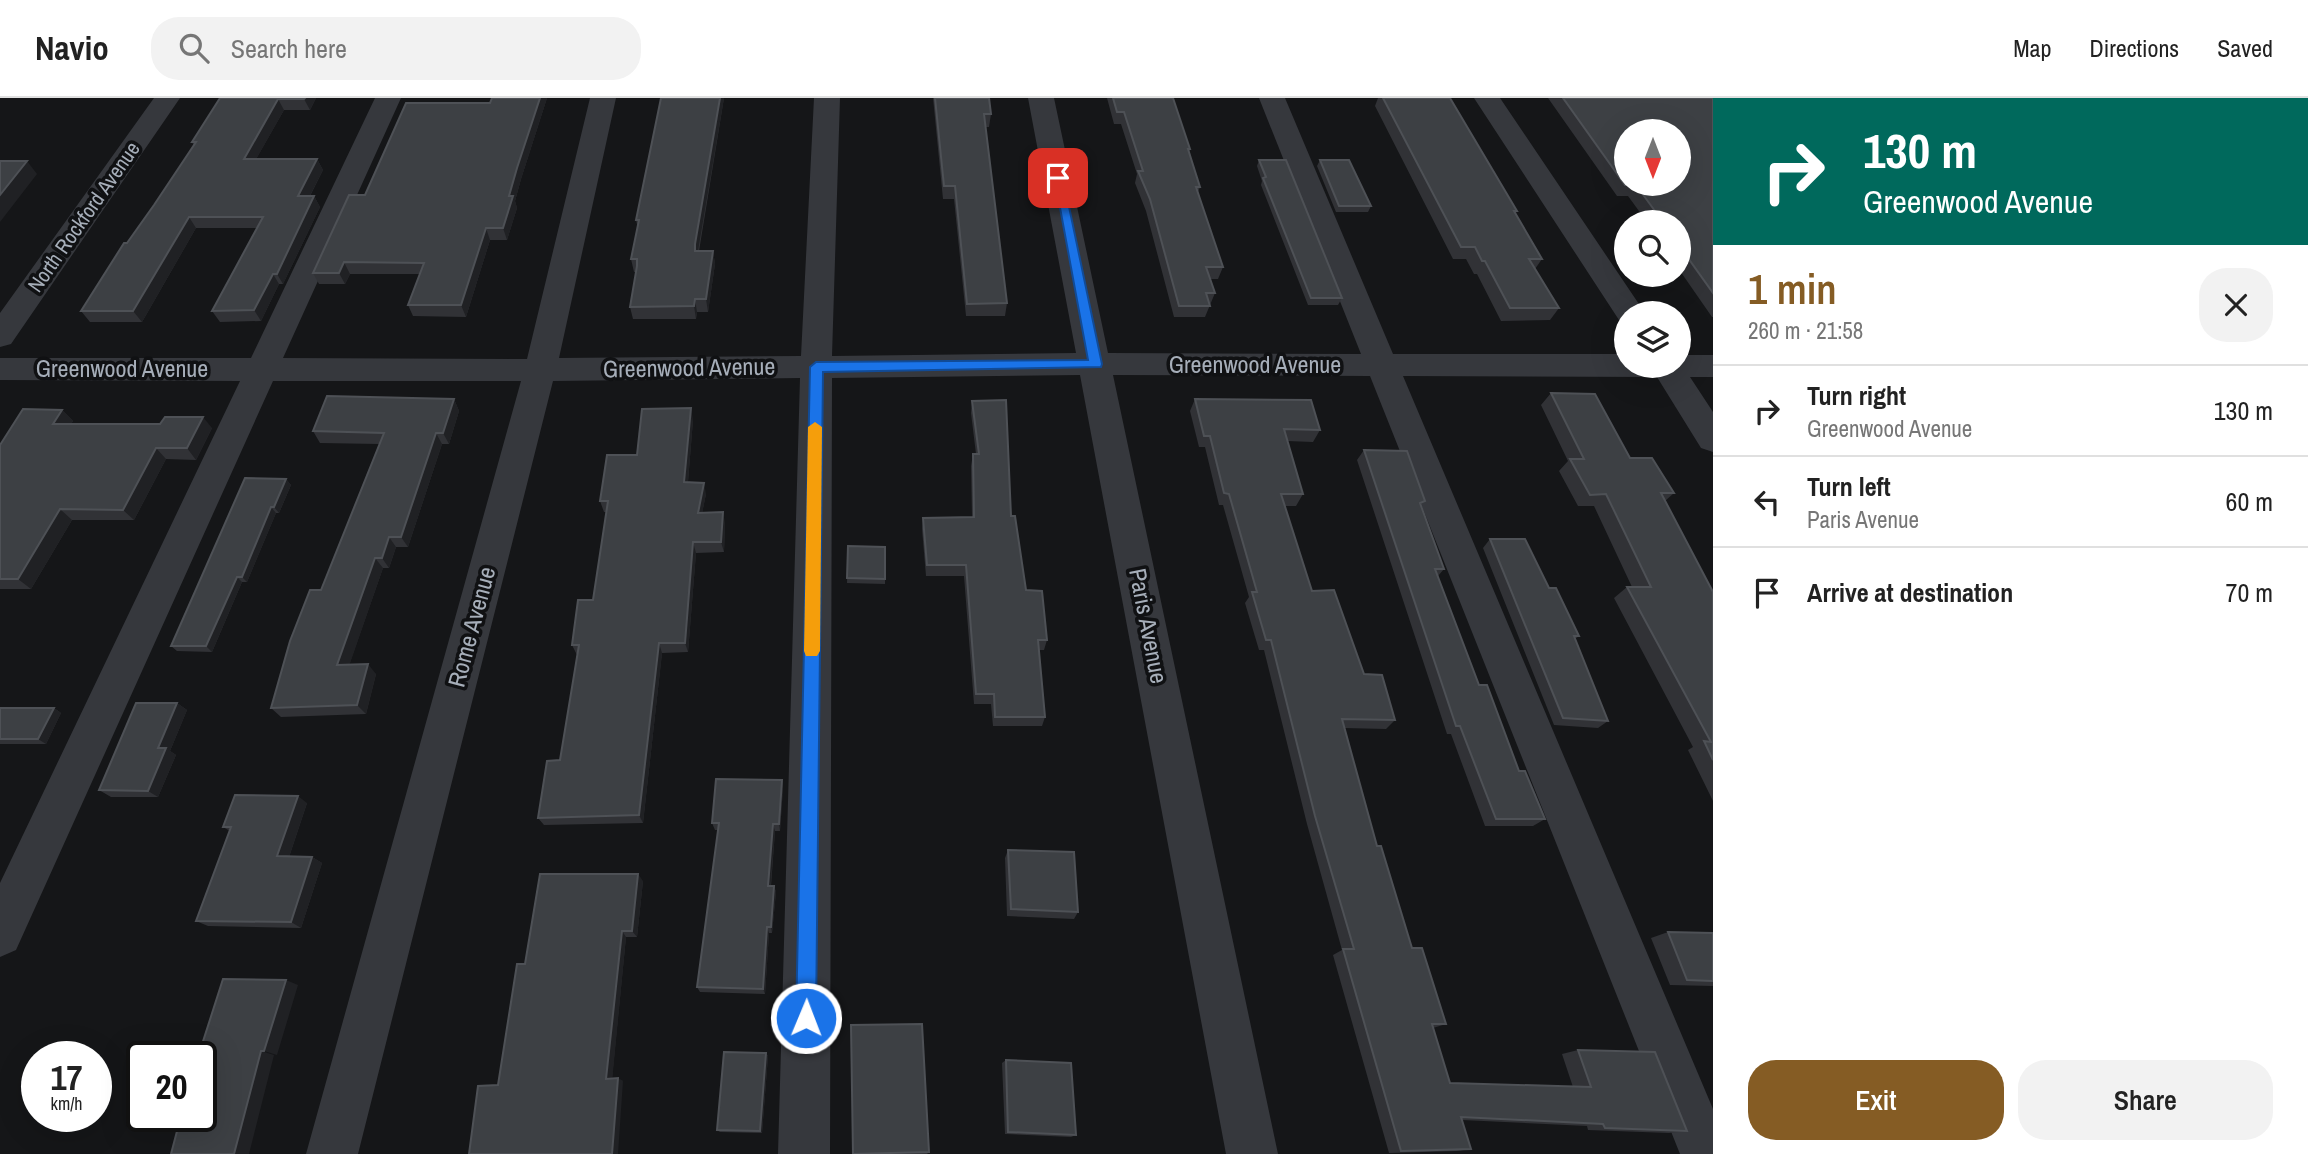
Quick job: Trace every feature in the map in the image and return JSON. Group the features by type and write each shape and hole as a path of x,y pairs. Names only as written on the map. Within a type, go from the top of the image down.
{"street":[{"name":"North Rockford Avenue","path":"0,336 167,98"},
{"path":"0,934 388,98"},
{"name":"Rome Avenue","path":"332,1154 540,370 603,98"},
{"path":"804,1154 816,367 827,98"},
{"name":"Paris Avenue","path":"1041,98 1252,1154"},
{"path":"1272,98 1706,1154"},
{"path":"1487,98 1622,301"},
{"name":"Greenwood Avenue","path":"0,369 540,370 1096,364 1614,366"},
{"name":"Greenwood Avenue","path":"1691,366 1713,366"},
{"path":"1674,378 1713,439"}],"building":[{"path":"220,98 305,98 278,99 244,159 317,159 298,196 314,196 277,274 273,274 254,310 212,311 263,217 189,217 133,311 81,311 124,243 127,243 196,142 192,142"},
{"path":"492,98 540,98 509,196 513,196 503,228 486,228 461,305 408,305 424,263 344,262 339,273 313,273 349,195 365,195 406,103 490,103"},
{"path":"661,98 720,98 695,244 695,251 713,251 706,299 695,299 694,306 630,307 637,266 637,259 631,259 639,220 636,220"},
{"path":"935,98 989,98 991,114 984,114 1007,303 967,304 955,186 944,186"},
{"path":"1113,98 1173,98 1200,187 1196,187 1223,267 1206,267 1215,293 1206,293 1210,306 1179,306 1150,199 1138,171 1143,171 1124,112 1117,112"},
{"path":"1383,98 1450,98 1517,211 1514,211 1542,259 1529,259 1559,308 1510,308 1475,247 1461,247"},
{"path":"1563,98 1713,98 1713,293 1691,262 1691,210 1654,210 1644,196 1691,196 1691,119 1614,119 1614,170"},
{"path":"1259,160 1286,160 1342,298 1311,298 1263,178 1266,177"},
{"path":"1320,160 1349,160 1371,206 1339,206"},
{"path":"0,161 27,161 0,195"},
{"path":"1551,393 1595,394 1630,458 1652,458 1674,493 1661,493 1713,592 1713,760 1704,741 1711,742 1627,587 1651,587 1606,494 1590,495 1570,459 1584,459"},
{"path":"327,396 454,399 443,433 436,433 401,537 389,537 382,558 375,558 337,665 368,664 357,705 271,708 290,641 310,590 321,590 384,433 313,431"},
{"path":"1195,399 1311,400 1320,430 1284,429 1303,494 1281,494 1312,591 1334,590 1364,674 1382,675 1395,720 1342,719 1377,846 1381,846 1412,948 1422,948 1446,1024 1432,1024 1450,1083 1591,1087 1578,1050 1655,1052 1687,1131 1461,1117 1471,1149 1401,1151 1343,949 1354,949 1315,816 1271,640 1266,640 1252,592 1257,592 1229,494 1224,493 1210,436 1204,436"},
{"path":"1006,400 1011,516 1015,516 1026,590 1042,591 1047,640 1038,640 1045,717 995,717 994,694 976,694 966,565 927,565 923,518 974,517 973,454 979,454 972,401"},
{"path":"691,408 684,482 704,483 698,513 723,512 721,542 693,542 685,643 659,643 639,815 538,818 547,761 560,760 579,645 572,645 578,600 593,600 608,501 600,501 607,455 637,455 642,409"},
{"path":"23,409 62,410 53,424 160,424 165,417 203,417 187,448 156,448 123,510 60,509 18,579 0,579 0,445"},
{"path":"1364,450 1407,451 1425,501 1420,503 1444,569 1435,569 1479,685 1487,685 1519,771 1525,771 1545,819 1496,819 1460,726 1456,726"},
{"path":"245,478 286,479 274,507 271,507 242,577 237,577 206,646 171,646"},
{"path":"1490,539 1525,539 1549,588 1556,588 1579,636 1574,636 1608,721 1563,718"},
{"path":"848,546 885,547 885,579 847,578"},
{"path":"136,703 177,703 158,748 166,748 148,791 99,790"},
{"path":"0,708 54,708 38,739 0,739"},
{"path":"716,779 782,780 779,824 773,824 768,886 774,886 771,927 767,927 763,989 697,987 719,823 712,823"},
{"path":"235,795 298,796 277,856 312,857 291,922 196,921 231,827 223,827"},
{"path":"1008,850 1074,852 1078,912 1011,909"},
{"path":"540,874 638,874 632,931 622,931 606,1079 618,1078 612,1154 469,1154 478,1086 498,1085 517,964 525,964"},
{"path":"1668,932 1713,933 1713,981 1687,980"},
{"path":"223,979 286,980 264,1051 261,1051 234,1154 171,1154 177,1132 217,1132 217,1041 203,1041"},
{"path":"922,1024 929,1152 853,1154 851,1025"},
{"path":"724,1052 766,1053 760,1131 717,1130"},
{"path":"1006,1060 1071,1063 1076,1135 1008,1132"}],"slow traffic":[{"path":"812,651 815,427"}],"route":[{"path":"806,1018 816,367 1096,364 1058,178"}]}
